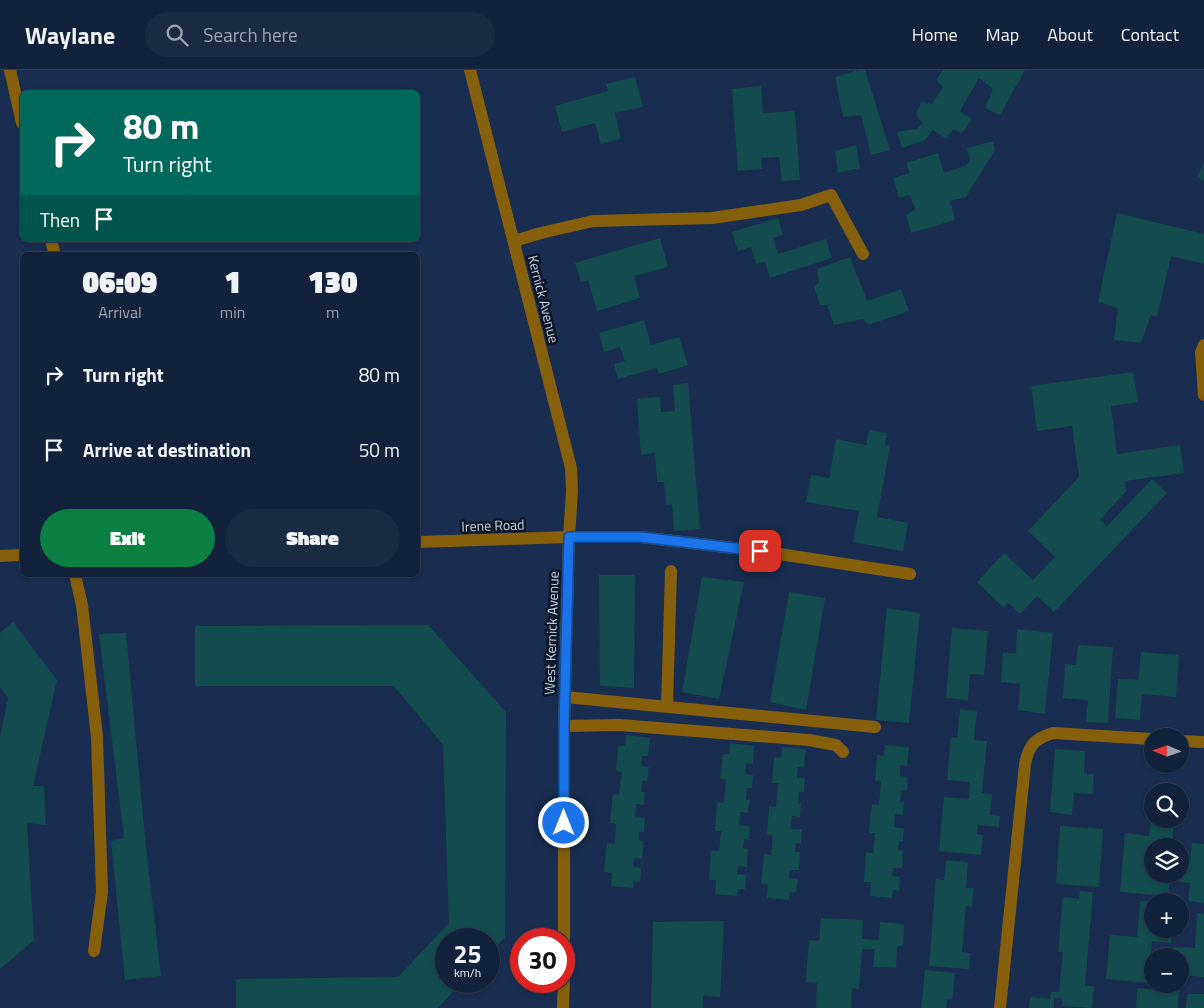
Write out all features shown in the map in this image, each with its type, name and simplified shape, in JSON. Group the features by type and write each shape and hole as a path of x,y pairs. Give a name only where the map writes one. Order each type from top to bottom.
{"street":[{"path":"10,70 20,114"},
{"name":"Kernick Avenue","path":"470,70 571,468 572,491 569,537"},
{"path":"514,241 593,221 712,218 801,205 831,195 863,254"},
{"path":"1204,345 1201,352 1204,395"},
{"name":"Irene Road","path":"420,542 569,537 640,537 760,551 910,574"},
{"name":"West Kernick Avenue","path":"564,928 564,697 569,537"},
{"path":"0,556 20,555"},
{"path":"668,706 671,571"},
{"path":"75,577 82,605 97,737 102,892 94,951"},
{"path":"564,697 875,727"},
{"path":"564,726 620,725 824,742 836,745 843,752"},
{"path":"1000,1008 1027,752 1034,741 1053,733 1144,739"},
{"path":"1189,741 1202,742"},
{"path":"564,993 564,1008"}],"building":[{"path":"865,70 890,150 871,155 861,115 843,117 835,77"},
{"path":"943,70 1025,70 1000,115 985,108 993,89 979,78 960,111 972,119 962,133 953,129 946,139 933,130 925,140 902,148 897,132 917,129 922,123 916,115 921,102 932,104 943,87 936,80"},
{"path":"635,77 643,107 615,113 621,139 601,144 595,123 562,132 555,106 608,91 606,84"},
{"path":"761,86 763,113 795,111 800,180 782,181 779,157 761,158 762,169 738,171 732,89"},
{"path":"993,141 995,150 966,197 950,201 955,220 911,233 906,215 915,209 910,195 899,198 893,178 910,173 906,163 938,153 944,173 965,166 970,161 967,148"},
{"path":"856,145 860,168 838,173 835,151"},
{"path":"1204,162 1204,181 1197,177"},
{"path":"1117,213 1204,234 1204,264 1171,256 1157,317 1151,315 1141,343 1114,340 1118,308 1098,302"},
{"path":"778,218 783,235 773,238 778,254 826,239 832,258 770,278 765,262 756,264 751,247 738,251 732,232"},
{"path":"660,238 668,267 634,276 640,298 597,311 588,280 581,282 575,263"},
{"path":"850,257 867,301 901,289 909,311 868,325 863,319 834,325 827,305 820,305 814,287 819,282 817,269"},
{"path":"644,320 651,345 679,337 688,365 659,374 657,368 618,379 614,364 625,361 620,347 604,352 599,333"},
{"path":"1133,372 1138,402 1111,406 1117,454 1180,445 1184,473 1125,481 1126,491 1100,520 1107,526 1152,479 1167,493 1054,612 1037,596 1020,614 1008,603 1004,608 977,582 1004,553 1033,580 1055,557 1028,531 1079,477 1072,426 1037,431 1031,386"},
{"path":"688,383 700,529 674,531 672,504 666,505 664,482 657,482 655,453 641,455 637,399 660,397 661,412 675,411 673,385"},
{"path":"869,430 887,433 885,445 890,446 877,517 908,523 903,551 853,542 859,511 806,502 811,475 829,478 836,439 866,445"},
{"path":"599,575 635,575 634,688 600,686"},
{"path":"702,577 744,582 719,699 682,692"},
{"path":"789,592 825,598 806,710 770,702"},
{"path":"887,608 920,613 909,723 876,720"},
{"path":"13,622 57,680 33,786 44,786 46,825 27,823 34,940 0,969 0,737 8,698 0,687 0,633"},
{"path":"428,625 506,712 505,937 500,942 500,928 444,928 449,923 443,745 394,686 195,686 195,626"},
{"path":"952,628 988,631 984,675 970,674 968,700 946,698"},
{"path":"1017,629 1053,633 1045,714 1018,710 1020,684 1001,682 1003,653 1016,653"},
{"path":"126,633 146,848 161,976 125,980 111,841 124,838 99,634"},
{"path":"1078,645 1113,647 1108,723 1086,722 1088,700 1063,698 1065,664 1076,665"},
{"path":"1141,652 1179,655 1176,697 1142,694 1140,720 1115,718 1118,679 1138,680"},
{"path":"960,709 977,711 974,740 987,741 982,793 992,794 990,815 1000,816 999,827 978,825 977,834 983,835 981,855 939,851 944,797 969,799 970,782 947,780 951,737 957,738"},
{"path":"626,735 650,738 648,756 642,756 641,766 649,767 647,781 642,780 641,792 645,792 644,805 636,804 635,817 645,818 644,832 639,832 639,840 644,841 642,859 634,858 633,867 641,868 640,882 633,881 633,888 611,886 612,873 604,872 607,843 615,844 616,824 610,823 613,794 619,795 622,772 616,771 618,746 625,746"},
{"path":"730,743 754,746 753,764 746,763 745,774 753,775 752,788 747,788 746,800 750,799 748,813 740,812 739,825 750,826 749,840 744,839 743,848 748,849 747,867 738,866 737,874 746,875 745,889 738,889 737,896 715,894 716,880 709,880 711,851 719,851 721,831 715,831 717,802 724,803 726,779 720,779 723,754 729,754"},
{"path":"885,745 909,747 907,766 900,765 900,776 908,777 907,790 902,790 900,802 904,801 903,815 895,814 894,827 904,828 903,842 899,841 898,850 903,851 902,868 893,868 892,876 900,877 899,891 893,890 892,898 870,896 871,882 864,882 866,852 873,853 875,833 869,833 872,804 879,805 881,781 875,781 877,755 884,756"},
{"path":"782,747 806,749 804,768 798,767 797,778 805,778 804,792 799,792 798,804 801,803 800,817 792,816 791,829 802,829 801,844 796,843 795,852 800,852 799,870 790,870 789,878 798,879 796,893 790,892 789,900 767,898 768,884 761,884 764,854 771,855 773,835 767,835 769,806 776,807 778,783 772,783 774,757 781,758"},
{"path":"1055,749 1085,751 1084,773 1094,775 1093,794 1074,793 1072,815 1050,812"},
{"path":"1060,826 1103,829 1099,887 1056,884"},
{"path":"1150,828 1173,828 1173,838 1144,838 1144,883 1169,883 1168,893 1144,894 1120,892 1125,833 1149,836"},
{"path":"1192,843 1204,844 1204,903 1189,901"},
{"path":"946,860 968,862 966,888 974,888 972,907 966,906 962,952 970,953 969,969 929,966 936,879 944,880"},
{"path":"1080,891 1093,892 1085,986 1094,986 1092,1008 1062,1006 1063,999 1054,998 1054,1008 1029,1008 1030,997 1050,999 1051,992 1059,992 1063,952 1058,952 1063,897 1079,899"},
{"path":"1140,901 1144,901 1144,938 1171,938 1171,943 1152,941 1151,948 1144,948 1144,983 1106,979 1110,935 1137,937"},
{"path":"1197,913 1204,914 1204,977 1189,976 1189,948 1173,947 1195,948"},
{"path":"821,918 863,920 862,939 879,940 880,922 904,924 903,946 897,946 896,968 873,967 875,949 862,949 859,989 852,988 851,1008 816,1008 817,983 806,982 809,940 819,941"},
{"path":"724,921 720,997 703,996 703,1008 651,1008 653,922"},
{"path":"435,938 435,993 452,993 438,1008 236,1008 236,979 398,977"},
{"path":"925,970 955,973 952,1000 947,999 946,1008 921,1008"},
{"path":"1137,988 1144,988 1144,993 1179,993 1178,1008 1136,1008"},
{"path":"1187,994 1204,994 1204,1008 1186,1008"}],"route":[{"path":"564,823 564,726 569,537 640,537 760,551"}]}
